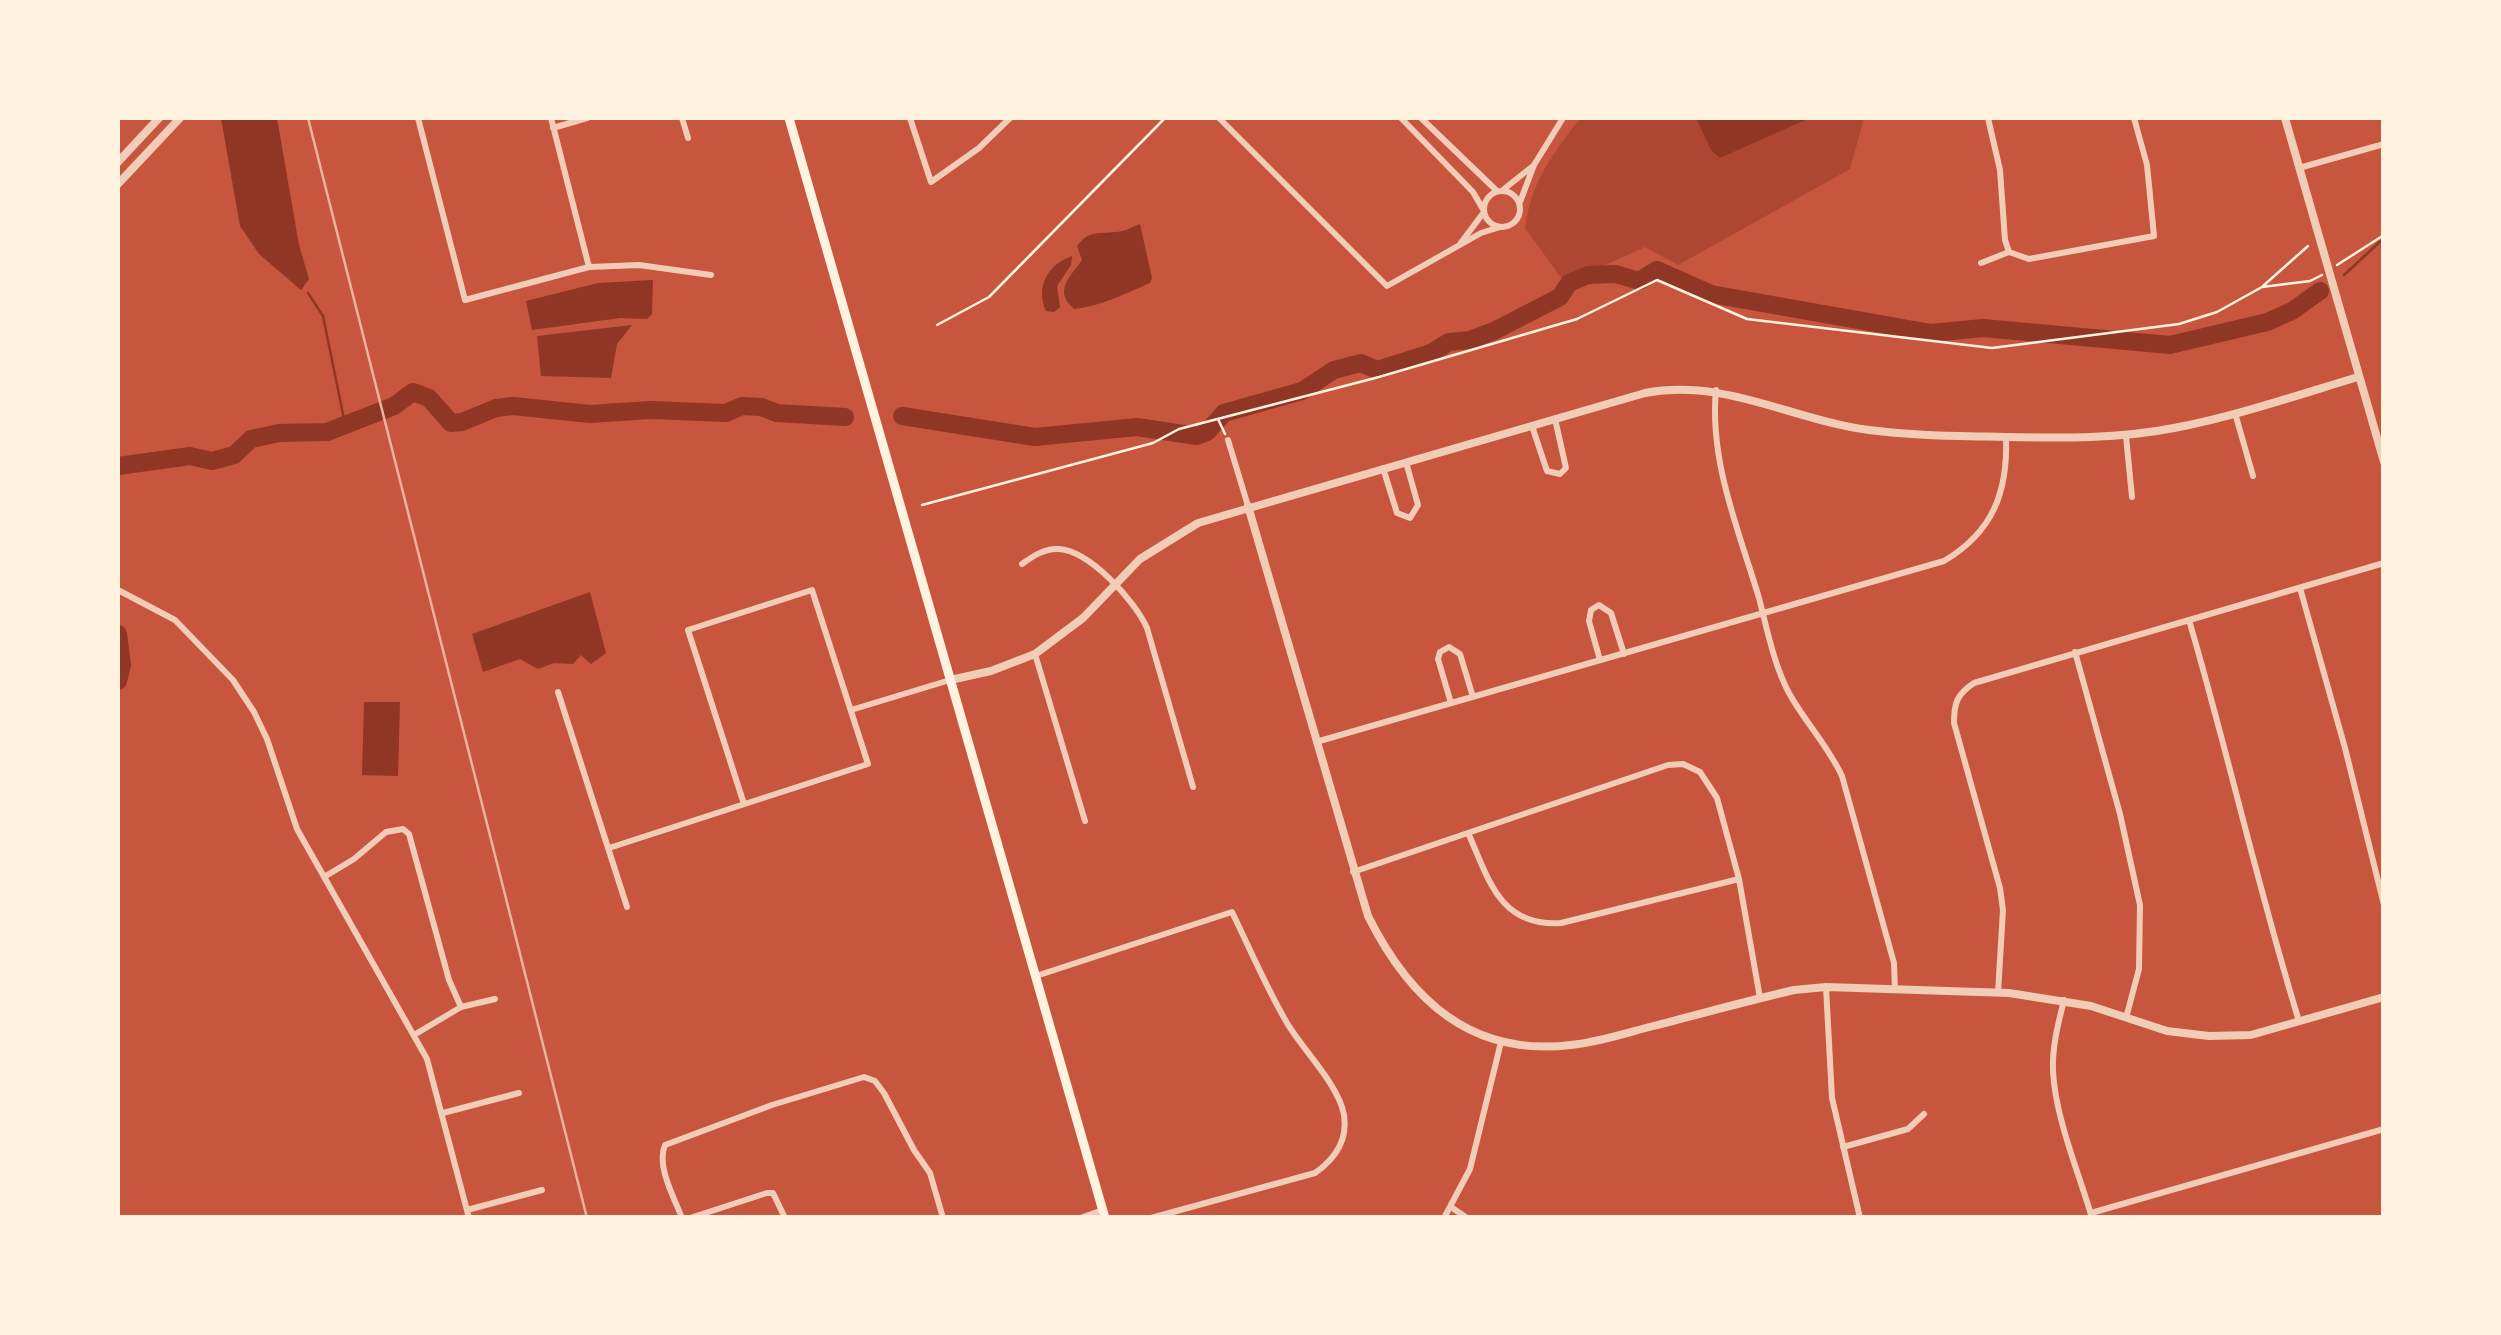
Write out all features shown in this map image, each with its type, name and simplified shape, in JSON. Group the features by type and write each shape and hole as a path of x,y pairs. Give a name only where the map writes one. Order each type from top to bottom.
{"main road":[{"path":"789,118 1104,1214"}],"street":[{"path":"118,162 159,118"},
{"path":"118,184 180,118"},
{"path":"418,118 464,300 588,267 640,265 711,275"},
{"path":"551,118 588,267"},
{"path":"553,128 587,118"},
{"path":"682,118 688,138"},
{"path":"910,118 931,182 980,148 1010,118"},
{"path":"1219,118 1386,286 1459,245 1516,220 1534,165 1563,118"},
{"path":"1401,118 1473,192 1490,222 1500,227"},
{"path":"1421,118 1499,191 1512,194 1520,203"},
{"path":"1988,118 2000,170 2005,240 2010,252"},
{"path":"1981,263 2010,252 2029,259 2154,236 2147,165 2134,118"},
{"path":"2284,118 2384,462"},
{"path":"2299,168 2384,144"},
{"path":"1459,245 1484,211 1486,200 1518,181 1534,165"},
{"path":"850,710 991,671 1035,654 1083,618 1140,558 1178,533 1220,514 1660,390 1716,390 1867,430 1944,438 2071,439 2175,428 2358,377"},
{"path":"1716,390 1713,426 1718,461 1763,614 1784,682 1842,776 1894,963 1895,990"},
{"path":"2235,413 2253,476"},
{"path":"1532,426 1547,472 1560,474 1566,468 1566,459 1555,419"},
{"path":"2126,436 2132,497"},
{"path":"1316,742 1944,561 1969,545 1990,521 2006,473 2006,437"},
{"path":"1228,440 1368,916 1407,980 1450,1019 1479,1035 1527,1046 1570,1046 1760,998 1826,987 1998,993 2064,1000 2167,1032 2209,1036 2251,1035 2384,997"},
{"path":"1383,468 1397,514 1410,518 1418,505 1406,462"},
{"path":"1022,564 1045,550 1065,550 1084,559 1136,606 1147,628 1193,786"},
{"path":"1998,993 2002,898 1954,723 1956,699 1974,682 2384,563"},
{"path":"2300,588 2384,905"},
{"path":"118,590 166,613 242,693 267,739 290,814 432,1073 468,1214 542,1190"},
{"path":"609,848 868,764 812,590 688,630 744,804"},
{"path":"1600,660 1588,621 1591,610 1599,606 1611,613 1624,654"},
{"path":"2189,620 2234,775 2252,864 2298,1021"},
{"path":"1451,702 1438,659 1440,652 1449,647 1460,654 1473,696"},
{"path":"2076,652 2120,814 2140,906 2139,969 2126,1018"},
{"path":"1035,654 1085,822"},
{"path":"558,692 628,907"},
{"path":"1353,872 1668,765 1684,764 1700,772 1712,787 1740,879 1760,998"},
{"path":"324,877 354,859 386,832 403,829 409,834 449,980 461,1008"},
{"path":"1468,835 1496,896 1509,909 1534,922 1561,923 1740,879"},
{"path":"1036,976 1232,912 1287,1022 1338,1098 1345,1119 1342,1142 1331,1160 1315,1174 1151,1218"},
{"path":"1826,987 1830,1084 1860,1218"},
{"path":"414,1035 461,1008 495,1000"},
{"path":"2064,1000 2055,1039 2053,1074 2092,1215 2384,1129"},
{"path":"1444,1218 1476,1150 1501,1042"},
{"path":"682,1218 664,1170 664,1145 864,1076 884,1092 930,1173 944,1218"},
{"path":"442,1113 519,1092"},
{"path":"1843,1147 1908,1129 1924,1114"},
{"path":"690,1218 773,1193 785,1218"},
{"path":"1451,1207 1467,1218"},
{"path":"1080,1218 1104,1214"}],"path":[{"path":"937,326 989,296 1165,118"},
{"path":"922,505 1153,443 1179,428 1577,320 1658,280 1747,319 1992,348 2179,324 2217,312 2262,287 2308,246"},
{"path":"1218,419 1228,440"}],"shaded area":[{"path":"221,118 277,118 299,245 309,279 301,290 259,254 240,226"},
{"path":"1580,118 1864,118 1850,169 1678,265 1645,247 1565,283 1525,228 1538,182"},
{"path":"1696,118 1810,118 1720,158 1711,150"},
{"path":"1140,224 1150,283 1074,309 1064,290 1082,260 1077,246 1090,235"},
{"path":"1072,256 1071,265 1057,286 1060,307 1054,312 1046,311 1042,293 1046,277 1056,265"},
{"path":"653,280 652,314 647,319 620,318 532,330 526,301 598,283"},
{"path":"632,325 617,344 611,378 541,376 537,336"},
{"path":"590,592 606,653 591,664 581,655 573,664 554,663 538,669 520,659 483,672 472,634"},
{"path":"364,702 400,702 398,776 362,775"}],"waterway":[{"path":"2344,275 2384,238"},
{"path":"902,416 1035,437 1137,427 1197,436 1207,432 1224,413 1302,391 1334,370 1361,363 1377,370 1431,353 1449,342 1470,340 1494,331 1560,297 1569,283 1588,275 1616,274 1639,281 1657,270 1711,294 1931,333 1983,328 2170,345 2267,322 2292,311 2320,291"},
{"path":"308,293 323,316 345,424"},
{"path":"118,466 190,456 212,461 234,455 251,439 279,433 327,432 394,406 413,392 429,398 451,423 513,406 590,414 650,410 726,413 742,406 777,413 845,417"},
{"path":"118,634 122,665 118,681"}],"railway":[{"path":"308,118 587,1218"}]}
